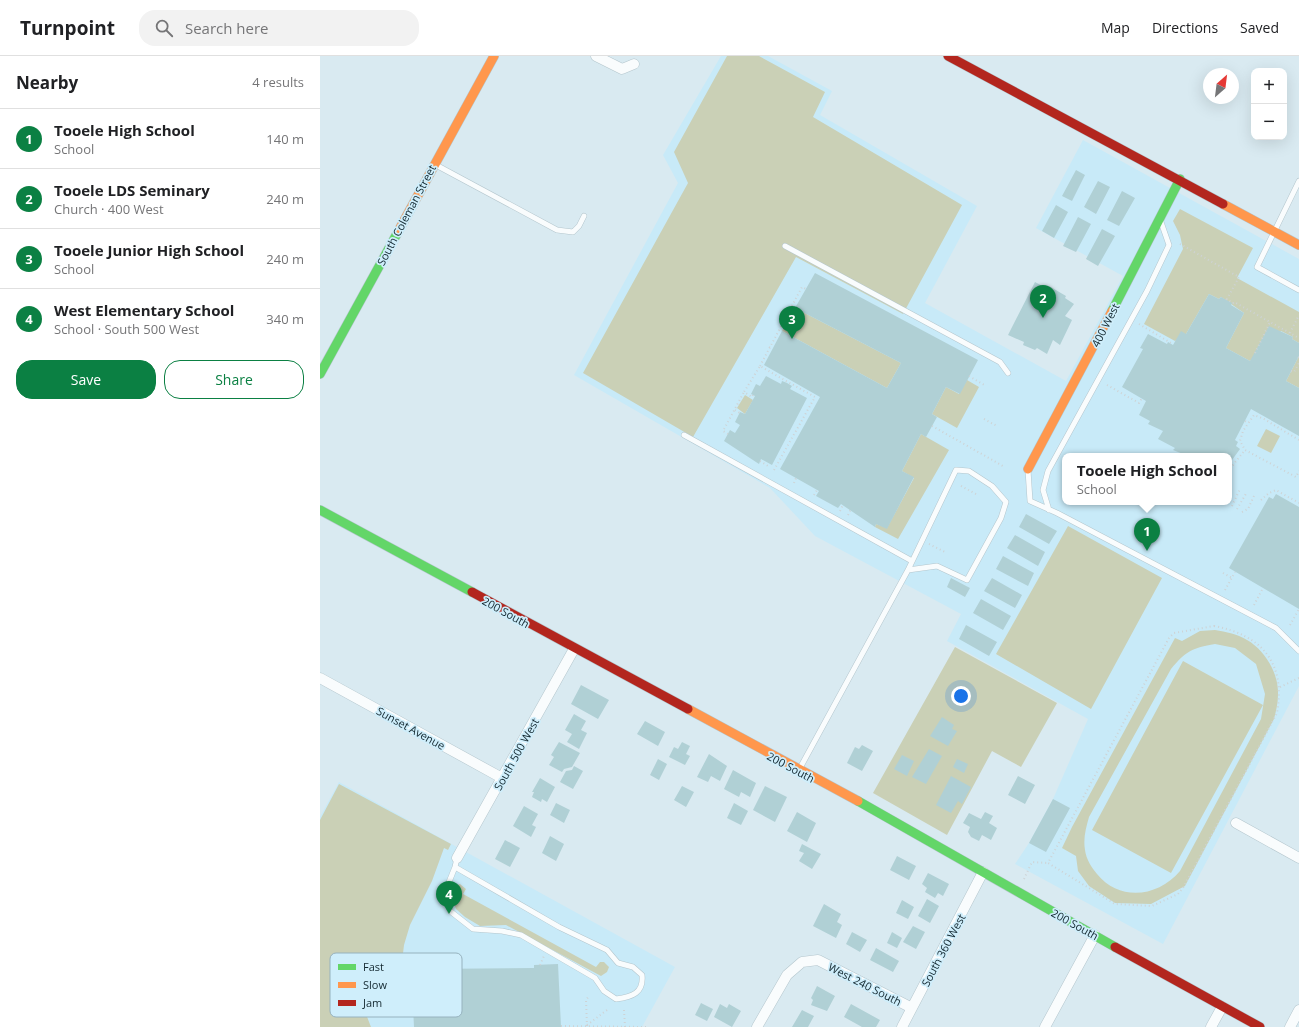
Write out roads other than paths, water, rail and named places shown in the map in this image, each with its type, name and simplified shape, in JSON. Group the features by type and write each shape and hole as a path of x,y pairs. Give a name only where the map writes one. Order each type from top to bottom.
{"street":[{"name":"South Coleman Street","path":"320,374 434,163 494,56"},
{"path":"596,56 622,69 634,64"},
{"path":"948,56 1299,244"},
{"name":"400 West","path":"1028,469 1105,326 1180,179"},
{"name":"200 South","path":"320,510 799,771 876,811 1260,1027"},
{"name":"South 500 West","path":"456,862 574,649"},
{"name":"Sunset Avenue","path":"320,678 502,778"},
{"path":"1236,823 1299,858"},
{"name":"South 360 West","path":"902,1027 984,872"},
{"path":"1045,1027 1095,935"},
{"name":"West 240 South","path":"757,1027 787,975 802,962 818,960 912,1008"},
{"path":"1211,1027 1222,1007"},
{"path":"1290,1027 1299,1010"}],"lane":[{"path":"434,163 557,230 573,232 579,226 584,216"},
{"path":"1299,181 1276,232 1257,267 1299,290"},
{"path":"1049,510 1043,490 1048,471 1147,291 1169,245 1160,219"},
{"path":"785,246 1000,362 1008,373"},
{"path":"684,435 912,561"},
{"path":"1028,469 1030,501 1276,628 1299,651"},
{"path":"799,771 908,570 956,470 969,471 992,486 1006,502 1001,518 967,580 938,566 908,570"},
{"path":"456,862 560,927 607,950 618,963 633,967 642,975 643,983 640,990 630,998 616,999 604,991 595,978 521,935 502,931 473,929 450,911 445,892 456,862"}],"place":[{"name":"Tooele LDS Seminary","path":"1043,318"},
{"name":"Tooele Junior High School","path":"792,339"},
{"name":"Tooele High School","path":"1147,551"},
{"name":"West Elementary School","path":"449,914"}]}
